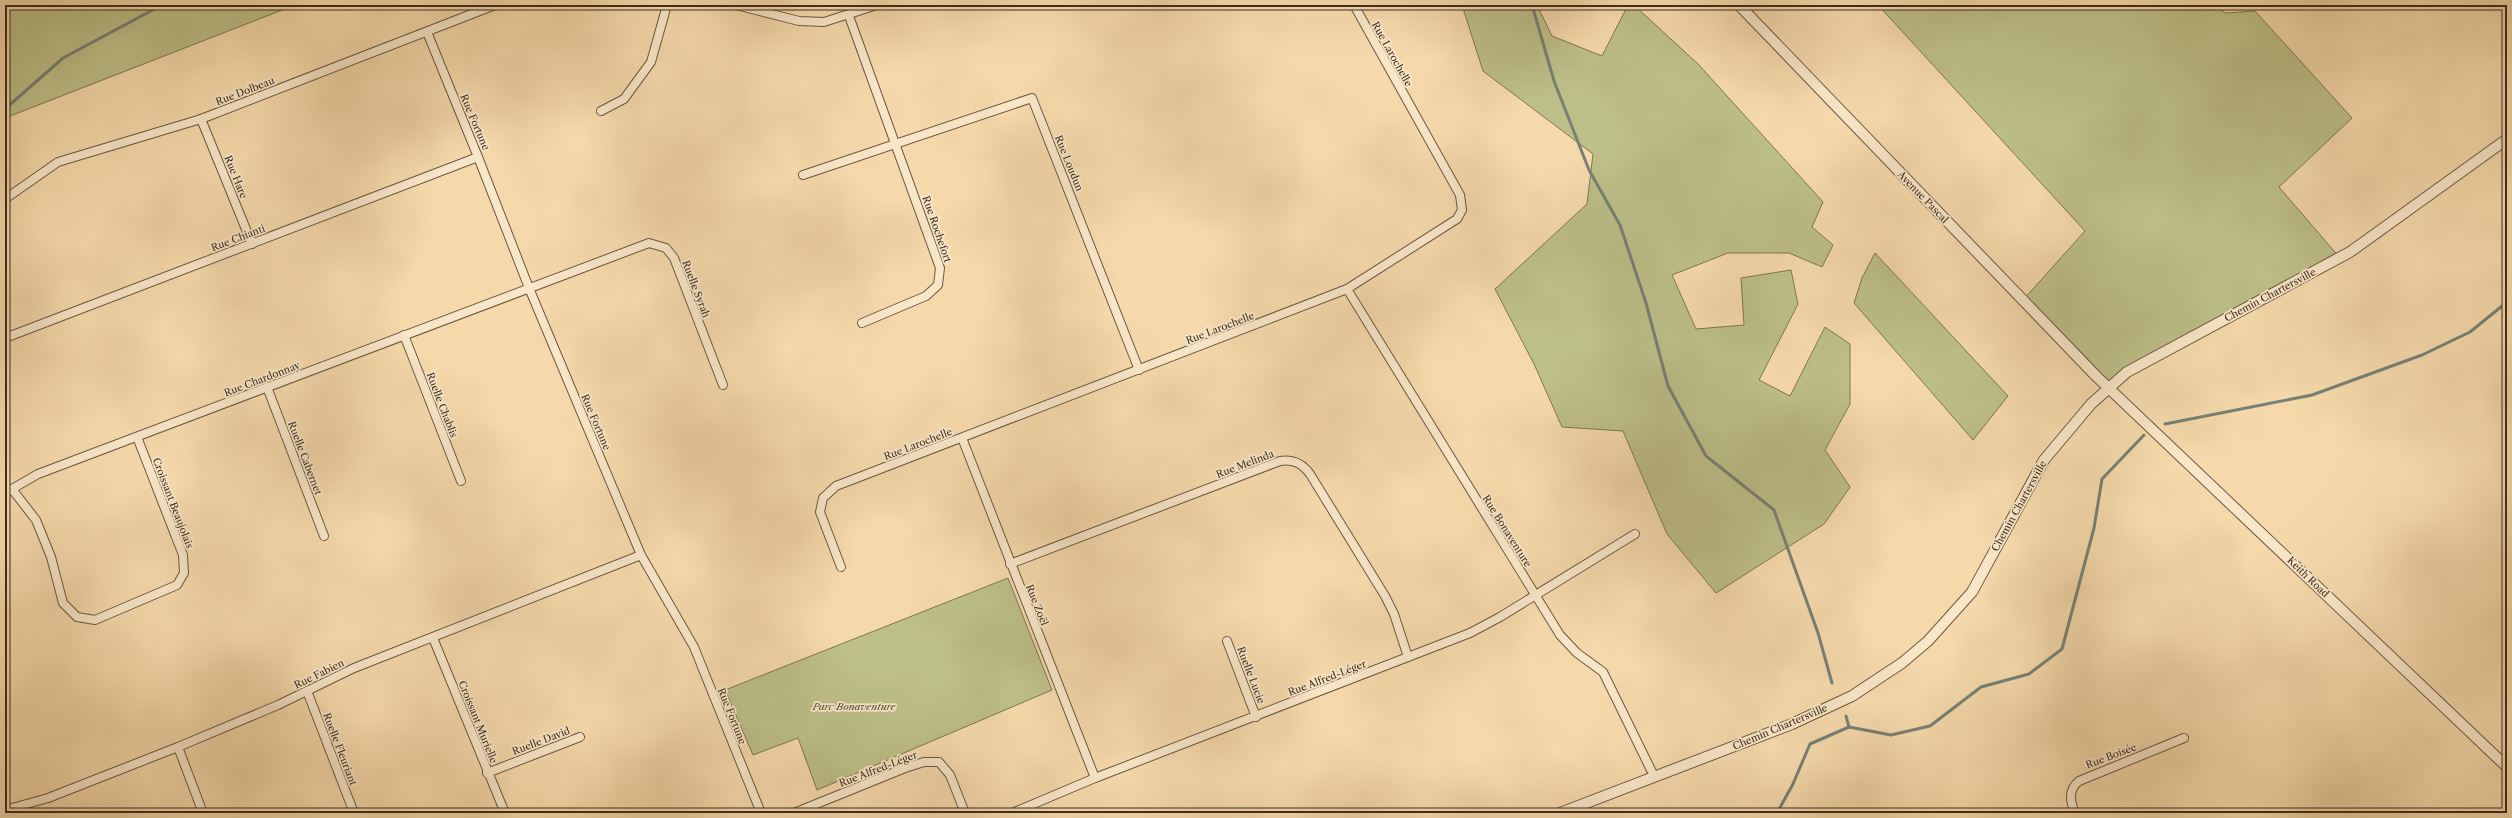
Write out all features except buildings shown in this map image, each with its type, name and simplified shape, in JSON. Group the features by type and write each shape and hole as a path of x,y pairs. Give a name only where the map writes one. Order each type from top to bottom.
{"street":[{"name":"Rue Dolbeau","path":"5,199 58,162 201,119 496,5"},
{"path":"601,111 624,99 651,62 667,5"},
{"path":"736,5 799,21 824,22 849,16 877,5"},
{"name":"Rue Larochelle","path":"841,567 820,512 822,498 836,486 1347,289 1453,222 1462,210 1460,195 1354,5"},
{"name":"Avenue Pascal","path":"1738,5 2108,387"},
{"name":"Rue Rochefort","path":"849,16 938,261 940,277 938,284 926,296 862,323"},
{"name":"Rue Fortune","path":"427,32 529,288 641,555 694,647 761,813"},
{"name":"Rue Loudun","path":"896,144 1032,98 1139,370"},
{"name":"Rue Hare","path":"201,119 252,244"},
{"name":"Chemin Chartersville","path":"1560,813 1654,776 1768,734 1832,706 1882,678 1916,652 1972,592 2044,460 2108,387 2127,372 2350,252 2507,139"},
{"path":"803,175 896,144"},
{"name":"Rue Chianti","path":"5,338 478,157"},
{"name":"Ruelle Syrah","path":"529,288 643,244 662,245 674,258 723,385"},
{"name":"Rue Chardonnay","path":"9,491 38,474 529,288"},
{"name":"Rue Bonaventure","path":"1347,289 1560,635 1577,652 1603,672 1654,776"},
{"name":"Ruelle Chablis","path":"404,335 461,481"},
{"name":"Keith Road","path":"2108,387 2507,767"},
{"name":"Ruelle Cabernet","path":"267,388 324,536"},
{"name":"Croissant Beaujolais","path":"9,491 36,520 51,557 63,603 77,617 95,620 177,585 184,573 183,555 137,437"},
{"name":"Rue Zoël","path":"962,438 1095,778"},
{"name":"Rue Melinda","path":"1010,564 1280,460 1294,461 1301,464 1310,474 1385,596 1394,614 1408,658"},
{"name":"Rue Alfred-Léger","path":"1012,813 1095,778 1408,658 1484,626 1635,534"},
{"name":"Rue Fabien","path":"5,810 48,798 178,747 307,692 354,668 641,555"},
{"name":"Croissant Murielle","path":"433,638 487,773 505,813"},
{"name":"Ruelle Lucie","path":"1227,641 1256,717"},
{"name":"Ruelle Fleuriant","path":"307,692 354,813"},
{"name":"Ruelle David","path":"487,773 580,737"},
{"name":"Rue Boisée","path":"2075,813 2071,796 2072,790 2079,780 2184,738"},
{"path":"178,747 203,813"},
{"name":"Rue Alfred-Léger","path":"794,813 905,768 924,762 938,762 950,775 965,813"}],"green space":[{"path":"5,5 295,5 5,118"},
{"path":"1462,5 1537,5 1552,36 1602,56 1628,5 1634,5 1698,64 1823,202 1812,227 1833,245 1822,267 1789,253 1728,253 1672,275 1696,329 1744,325 1741,278 1791,270 1798,304 1759,380 1790,396 1825,327 1850,344 1850,404 1825,450 1850,487 1824,524 1716,593 1667,534 1623,431 1562,427 1534,364 1495,289 1587,204 1593,154 1483,71"},
{"path":"1878,5 2212,5 2226,13 2255,11 2352,118 2279,187 2340,258 2108,387 2023,300 2085,231"},
{"path":"1875,253 2008,396 1973,440 1854,303 1862,278"},
{"name":"Parc Bonaventure","path":"1008,578 1052,690 817,790 798,738 753,755 725,690"}],"waterway":[{"path":"5,109 63,58 162,5"},
{"path":"1532,5 1554,81 1589,170 1620,225 1646,303 1668,386 1706,456 1774,510 1818,633 1832,683"},
{"path":"2165,424 2312,395 2422,355 2470,332 2507,302"},
{"path":"1777,813 1793,784 1810,744 1849,727 1891,735 1930,726 1981,687 2029,674 2062,649 2094,528 2102,479 2144,435"},
{"path":"1846,716 1849,727"}]}
